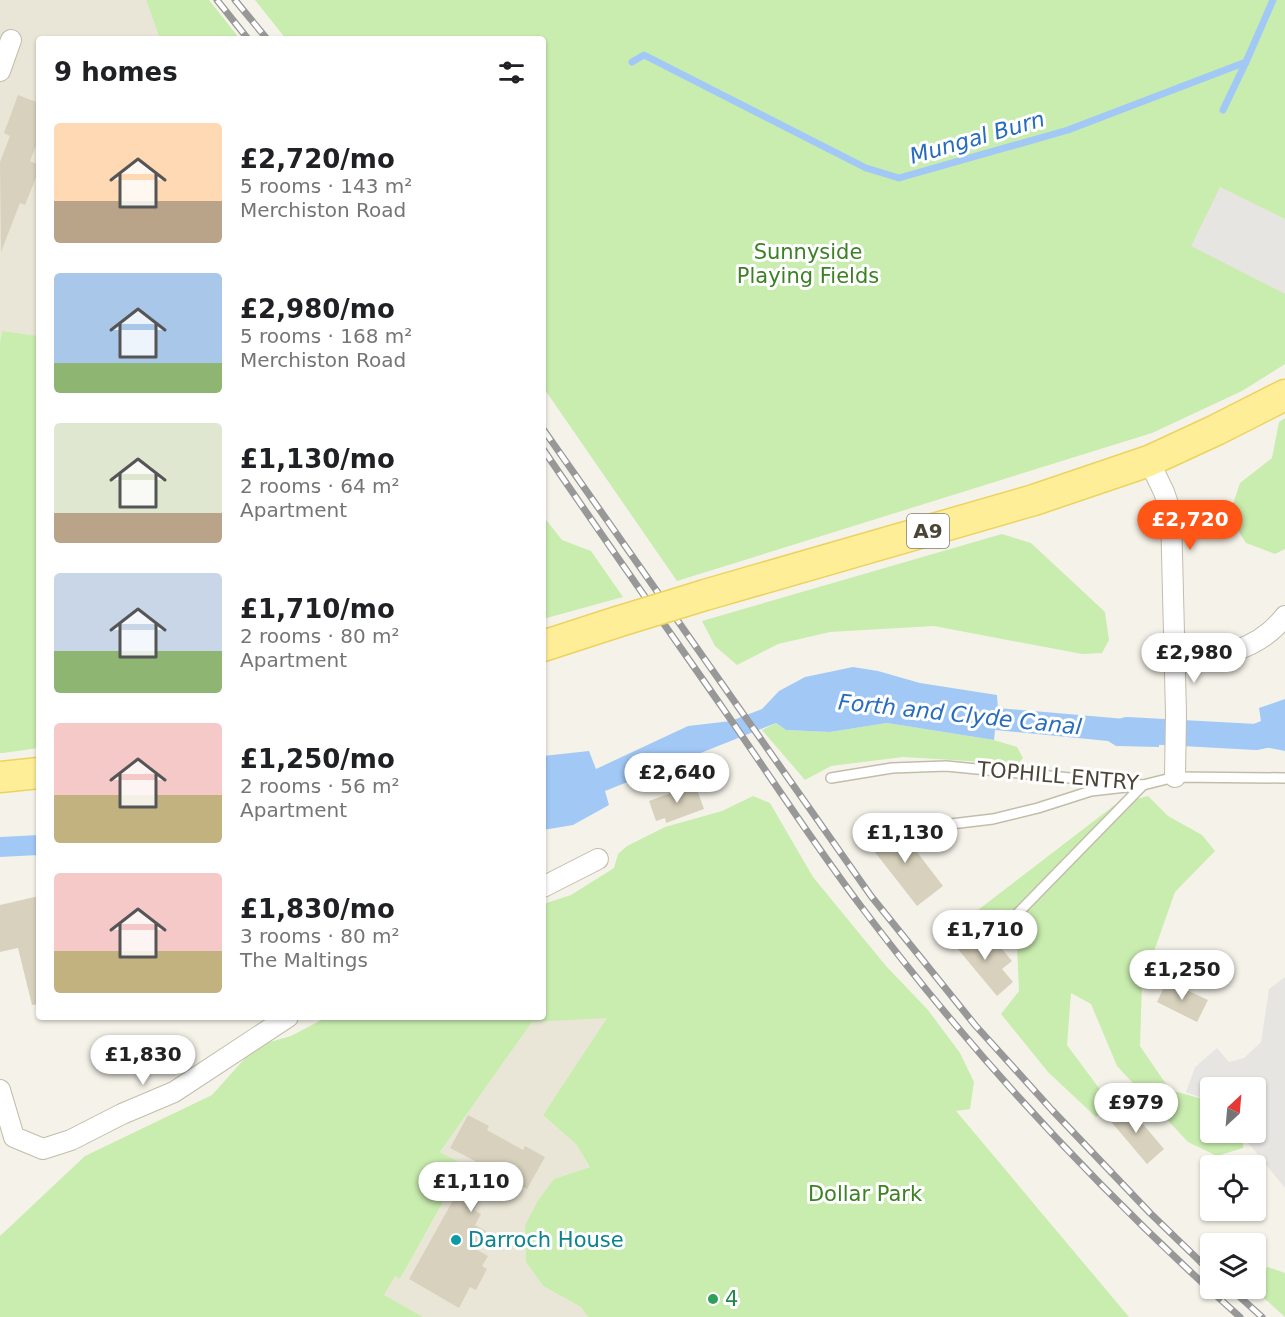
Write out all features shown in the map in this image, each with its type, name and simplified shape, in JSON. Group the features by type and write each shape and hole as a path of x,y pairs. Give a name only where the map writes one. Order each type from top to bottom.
{"main road":[{"name":"A9","path":"546,645 705,595 1034,500 1149,461 1285,395"},
{"path":"0,777 36,773"}],"street":[{"path":"0,70 11,40"},
{"path":"1149,461 1171,513 1176,714 1175,777"},
{"path":"1174,655 1190,657 1226,654 1251,645 1271,633 1285,616"},
{"path":"546,886 598,860"},
{"path":"0,1090 14,1137 43,1149 71,1140 122,1114 174,1092 283,1020"}],"lane":[{"name":"TOPHILL ENTRY","path":"831,778 892,768 946,766 1143,785 1175,777 1285,778"},
{"path":"934,826 993,819 1091,791 1143,785"},
{"path":"1015,916 1143,785"}],"shaded area":[{"path":"0,0 146,0 159,36 36,36 36,336 2,331 0,343"},
{"path":"1220,187 1285,219 1285,294 1191,246"},
{"path":"1285,977 1285,1188 1266,1165 1266,1155 1258,1155 1248,1143 1266,1143 1266,1077 1200,1077 1200,1097 1186,1092 1195,1067 1217,1048 1229,1062 1244,1058 1261,1042 1269,989"},
{"path":"608,1017 543,1115 576,1144 590,1167 554,1179 525,1225 526,1262 543,1286 581,1307 588,1317 423,1317 383,1295 395,1276 400,1279 464,1166 440,1152 532,1022"}],"green space":[{"path":"146,0 209,0 238,36 159,36"},
{"name":"Sunnyside Playing Fields","path":"255,0 1285,0 1285,364 1242,391 1152,433 677,581 546,391 546,36 284,36"},
{"path":"2,331 36,336 36,748 0,753 0,343"},
{"path":"1285,418 1285,549 1275,554 1246,543 1229,516 1240,483 1272,458 1279,422"},
{"path":"546,520 562,540 591,551 623,597 546,618"},
{"path":"1002,534 1031,543 1105,612 1109,640 1102,653 1082,654 934,626 830,632 778,644 737,665 715,646 702,621"},
{"path":"776,723 786,730 830,732 887,723 994,740 1017,747 1023,758 1018,764 903,757 831,766 805,780 762,730"},
{"name":"Dollar Park","path":"753,796 770,803 813,877 886,966 928,1010 960,1053 974,1082 970,1109 956,1111 1129,1317 588,1317 581,1307 543,1286 526,1262 525,1225 539,1199 554,1179 590,1167 576,1144 543,1115 607,1018 532,1022 440,1152 464,1165 400,1279 395,1276 384,1295 423,1317 0,1317 0,1236 85,1156 212,1095 256,1046 291,1036 321,1020 546,1020 546,903 571,895 614,868 618,854 627,846 665,827 722,811"},
{"path":"1148,796 1168,816 1202,835 1215,851 1175,892 1142,985 1140,1046 1170,1090 1200,1098 1200,1143 1243,1143 1243,1148 1215,1155 1188,1142 1117,1066 1091,1004 1071,993 1067,1045 1110,1103 1096,1117 1048,1072 1001,1014 1019,991 1017,946 965,920 1116,804"},
{"path":"1268,1267 1285,1273 1285,1317 1265,1299 1266,1268"}],"water":[{"path":"853,667 878,671 920,683 997,695 998,708 1160,722 1159,747 1116,746 1108,741 995,730 994,740 887,723 830,732 786,730 776,723 605,791 609,805 573,825 546,830 546,756 589,751 596,769 688,726 731,721 762,709 779,691 805,677"},
{"path":"1285,699 1285,751 1259,746 1192,746 1194,723 1251,725 1261,721 1259,708"},
{"path":"36,835 36,855 0,857 0,837"}],"building":[{"path":"18,95 36,102 36,146 30,161 36,164 36,178 25,205 20,203 1,252 0,162 10,136 4,133"},
{"path":"695,784 704,809 666,823 665,818 656,821 649,801"},
{"path":"894,822 943,886 917,906 867,842"},
{"path":"36,897 36,1004 32,1005 18,948 0,952 0,905"},
{"path":"968,928 986,950 996,942 1012,961 1002,969 1013,982 997,996 952,942"},
{"path":"1167,981 1208,1000 1197,1022 1157,1002"},
{"path":"1125,1103 1164,1149 1147,1164 1108,1118"},
{"path":"468,1115 489,1126 487,1130 523,1150 525,1146 545,1157 527,1189 496,1172 474,1210 481,1214 475,1225 486,1231 476,1249 488,1256 482,1266 487,1269 476,1290 470,1287 459,1308 409,1279 475,1161 450,1148"}],"waterway":[{"name":"Mungal Burn","path":"632,62 644,55 866,168 899,178 1068,130 1246,62 1273,0"},
{"path":"1223,110 1246,62"},
{"name":"Forth and Clyde Canal","path":"1127,730 1256,737 1285,731"}],"railway":[{"path":"217,0 246,36"},
{"path":"235,0 265,36"},
{"path":"546,433 871,896 975,1025 1150,1213 1200,1261"},
{"path":"546,453 825,856 860,905 947,1015 1088,1171 1188,1270 1240,1317"},
{"path":"1242,1299 1262,1317"}],"place":[{"name":"Darroch House","path":"456,1240"},
{"name":"4","path":"713,1299"}]}
